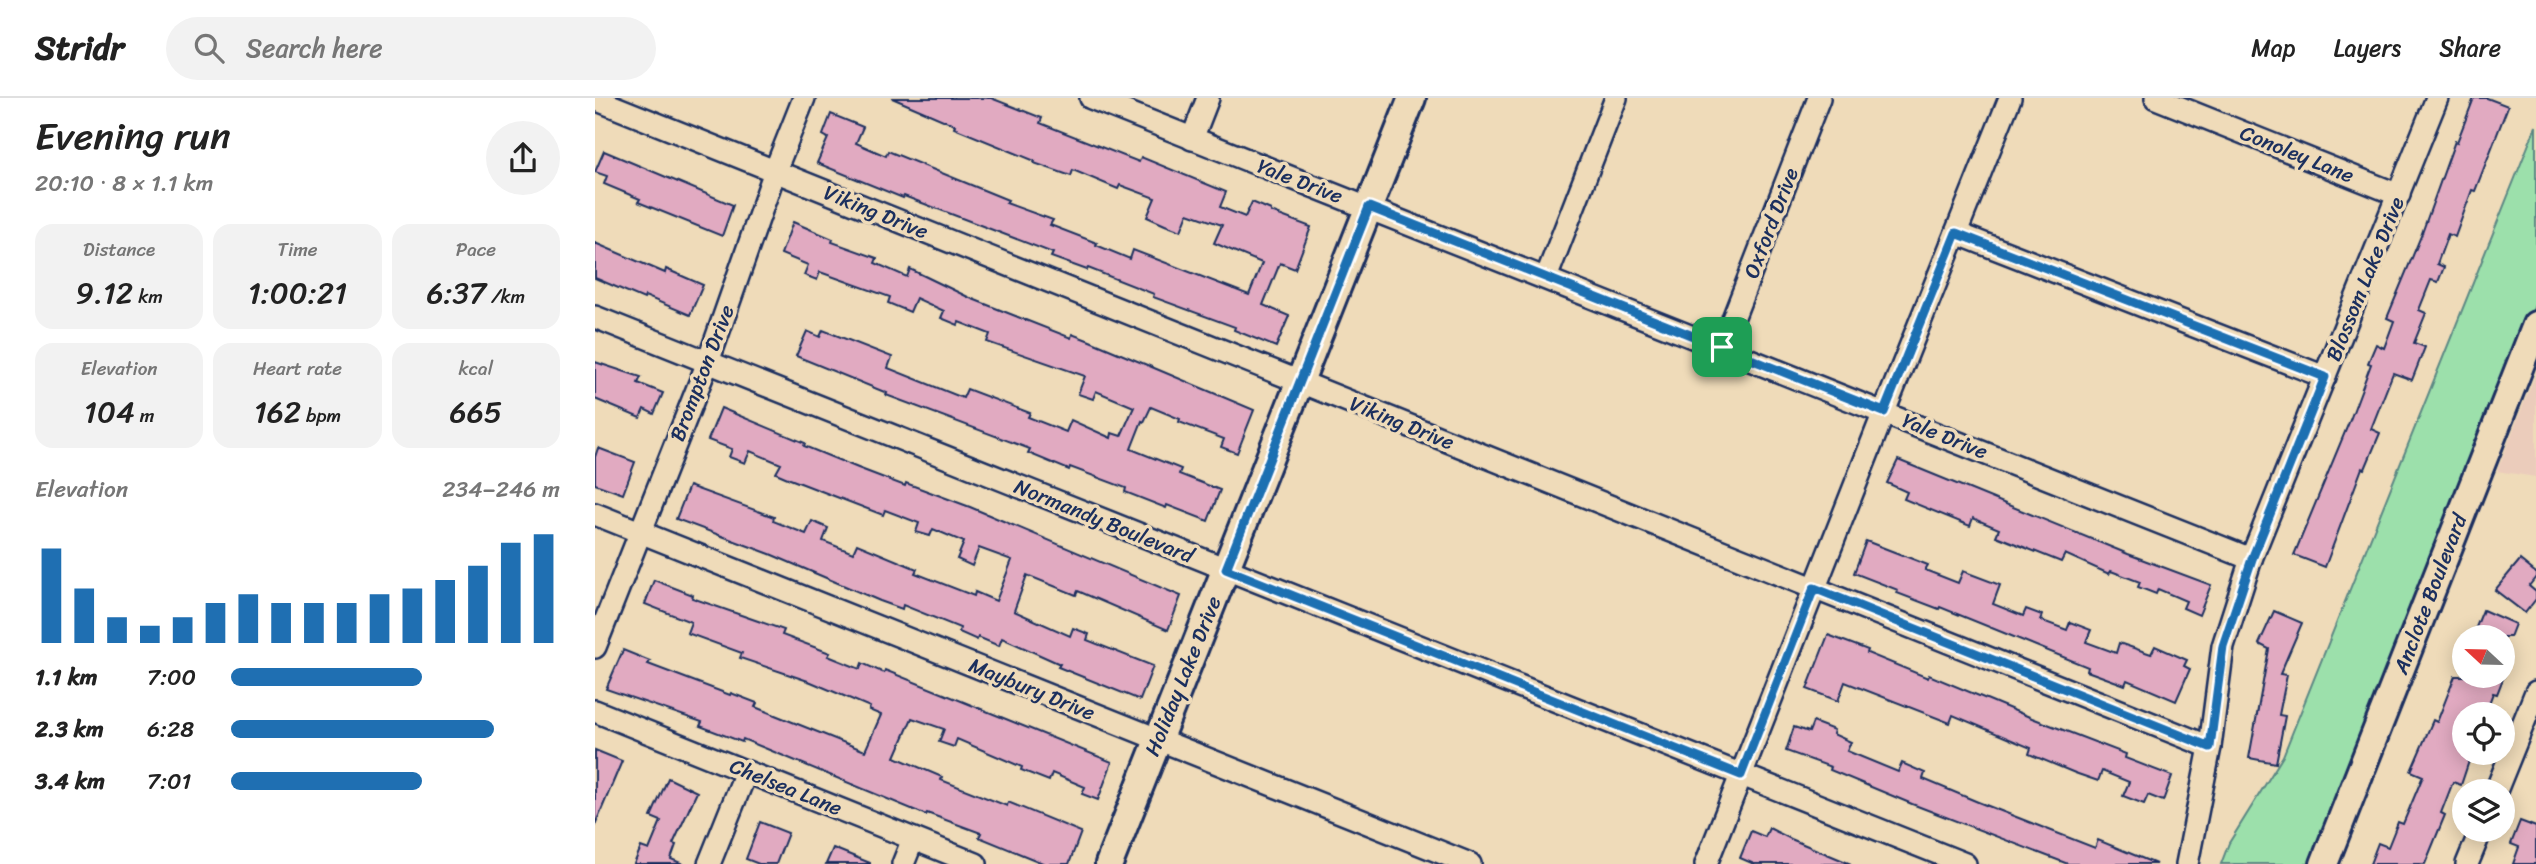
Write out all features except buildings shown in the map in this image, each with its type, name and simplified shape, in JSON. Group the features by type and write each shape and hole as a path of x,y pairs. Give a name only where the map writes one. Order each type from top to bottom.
{"street":[{"name":"Brompton Drive","path":"595,647 708,362 775,171 804,98"},
{"name":"Yale Drive","path":"1091,98 2252,559"},
{"path":"1192,139 1208,98"},
{"name":"Holiday Lake Drive","path":"1109,864 1412,98"},
{"path":"1546,278 1616,98"},
{"name":"Oxford Drive","path":"1722,347 1819,98"},
{"path":"1706,864 2010,98"},
{"name":"Conoley Lane","path":"2156,98 2399,195"},
{"name":"Blossom Lake Drive","path":"2187,864 2210,747 2223,646 2252,559 2437,98"},
{"name":"Viking Drive","path":"595,99 2210,747"},
{"path":"1956,233 2325,377"},
{"name":"Normandy Boulevard","path":"595,317 1965,864"},
{"name":"Anclote Boulevard","path":"2324,864 2536,325"},
{"name":"Maybury Drive","path":"595,514 1470,864"},
{"path":"2502,779 2530,724 2536,691"},
{"name":"Chelsea Lane","path":"595,711 976,864"},
{"path":"709,864 746,772"},
{"path":"903,864 913,839"},
{"path":"2467,864 2476,842"}],"shaded area":[{"path":"2536,373 2536,477 2497,471"}],"green space":[{"path":"2536,126 2536,302 2315,864 2221,864 2229,843 2283,756"}],"route":[{"path":"1369,207 1722,347 1884,412 1956,233 2325,377 2252,559 2223,646 2210,747 1814,588 1741,775 1226,569 1369,207"}]}
